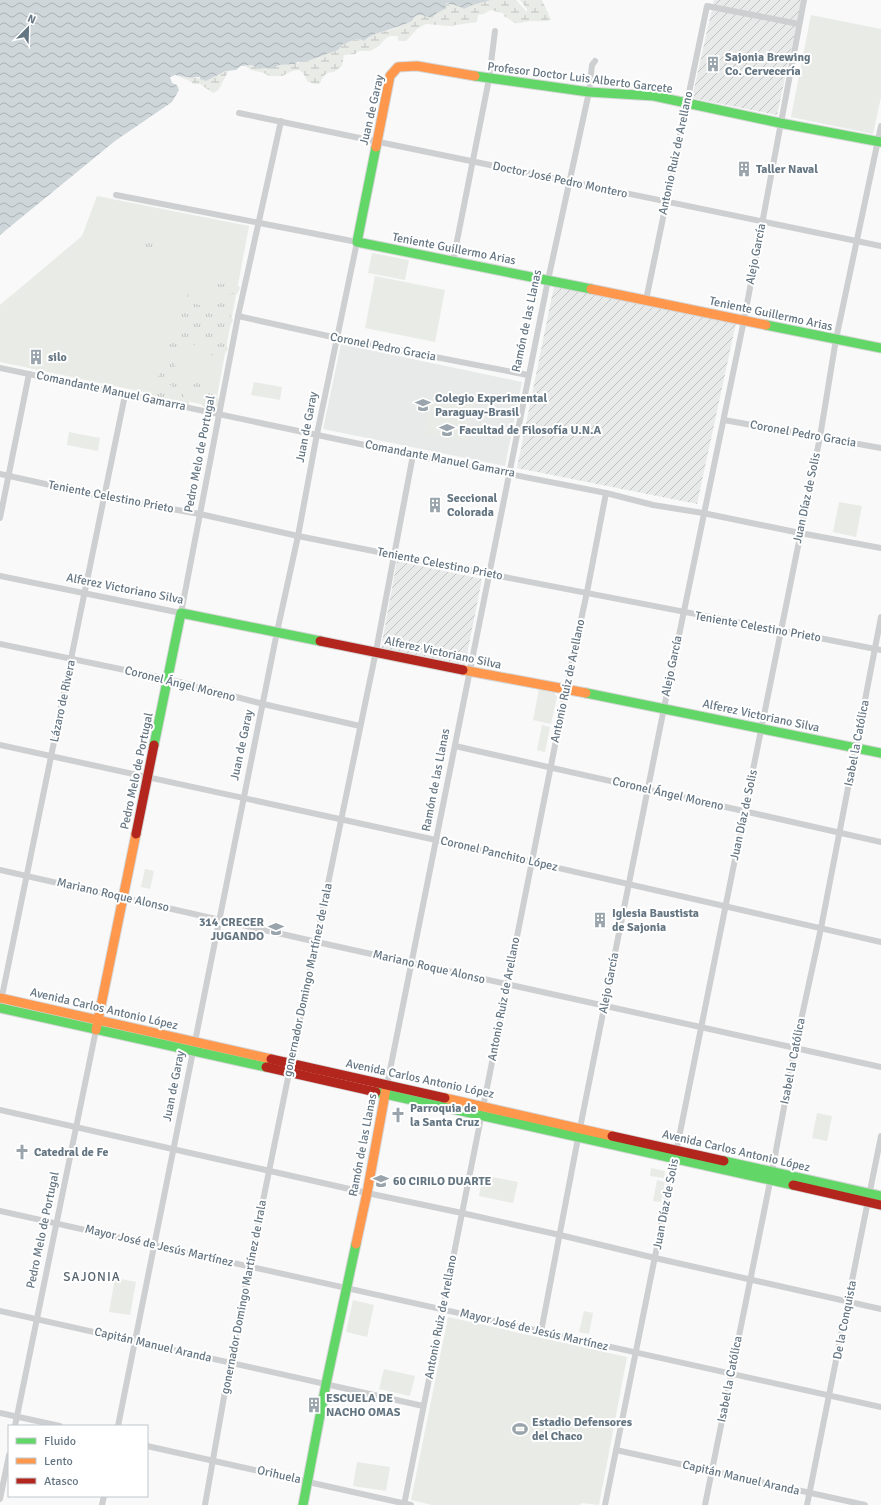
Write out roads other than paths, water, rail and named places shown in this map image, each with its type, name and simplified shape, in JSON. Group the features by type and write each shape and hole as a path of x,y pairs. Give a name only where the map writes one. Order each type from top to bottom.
{"street":[{"name":"Alejo García","path":"541,1332 647,789 744,320 804,0"},
{"name":"Antonio Ruiz de Arellano","path":"646,300 707,6 799,24"},
{"path":"453,261 474,162 489,79 495,31"},
{"name":"Ramón de las Llanas","path":"303,1505 528,375 589,92 592,65 595,61"},
{"name":"Profesor Doctor Luis Alberto Garcete","path":"395,70 402,66 417,66 489,79 589,92 654,96 686,104 879,142"},
{"name":"Juan de Garay","path":"118,1425 263,704 276,632 298,536 317,434 390,76 395,70"},
{"name":"Doctor José Pedro Montero","path":"239,113 881,246"},
{"name":"Pedro Melo de Portugal","path":"15,1425 182,613 238,316 281,122"},
{"name":"Juan Díaz de Solis","path":"605,1505 820,437 836,339 879,142 881,126"},
{"name":"Teniente Guillermo Arias","path":"116,195 258,222 881,348"},
{"name":"Coronel Pedro Gracia","path":"238,316 337,338 528,375"},
{"name":"Comandante Manuel Gamarra","path":"0,368 413,455 606,493 653,505 703,513 881,548"},
{"path":"0,518 29,374"},
{"name":"Lázaro de Rivera","path":"0,1003 126,395"},
{"name":"Coronel Pedro Gracia","path":"724,420 881,448"},
{"name":"gonernador Domingo Martínez de Irala","path":"204,1505 230,1362 290,1063 317,942 376,651 393,554 413,455"},
{"name":"Teniente Celestino Prieto","path":"0,474 104,497 200,514 298,536 587,592 683,613 781,630 881,650"},
{"name":"Antonio Ruiz de Arellano","path":"404,1504 550,767 587,592 606,493"},
{"name":"Alferez Victoriano Silva","path":"0,576 470,671 664,708 881,753"},
{"name":"Isabel la Católica","path":"705,1505 795,1048 840,833 881,617"},
{"name":"Coronel Ángel Moreno","path":"0,644 168,679 263,704 360,726"},
{"name":"Coronel Panchito López","path":"0,745 629,883 881,942"},
{"name":"Coronel Ángel Moreno","path":"455,746 881,842"},
{"name":"Mariano Roque Alonso","path":"0,870 701,1028 881,1067"},
{"name":"Avenida Carlos Antonio López","path":"0,1003 98,1020 483,1105 579,1133"},
{"name":"Avenida Carlos Antonio López","path":"0,1003 96,1030 481,1116 579,1133 869,1198 881,1205"},
{"path":"0,1110 173,1150 560,1235 881,1309"},
{"name":"De la Conquista","path":"807,1505 881,1136"},
{"name":"Avenida Carlos Antonio López","path":"869,1198 881,1196"},
{"name":"Mayor José de Jesús Martínez","path":"0,1211 881,1407"},
{"name":"Capitán Manuel Aranda","path":"0,1311 423,1406"},
{"path":"0,1413 56,1425"},
{"name":"Orihuela","path":"148,1446 411,1505"},
{"name":"Capitán Manuel Aranda","path":"616,1450 865,1505"},
{"path":"0,1499 8,1460"}],"water":[{"path":"0,0 491,0 464,9 446,3 445,6 447,8 437,13 432,18 418,15 412,21 374,35 364,41 359,39 353,40 342,45 338,50 305,62 279,65 270,69 259,69 252,65 241,66 236,70 226,71 206,81 200,79 200,77 193,78 175,75 170,77 172,83 177,85 179,90 172,102 115,141 0,235"}],"place":[{"name":"Sajonia Brewing Co. Cervecería","path":"713,64"},
{"name":"Taller Naval","path":"744,169"},
{"name":"silo","path":"36,357"},
{"name":"Colegio Experimental Paraguay-Brasil","path":"423,405"},
{"name":"Facultad de Filosofía U.N.A","path":"447,430"},
{"name":"Seccional Colorada","path":"435,505"},
{"name":"Iglesia Baustista de Sajonia","path":"600,920"},
{"name":"314 CRECER JUGANDO","path":"276,929"},
{"name":"Parroquia de la Santa Cruz","path":"398,1115"},
{"name":"Catedral de Fe","path":"22,1152"},
{"name":"60 CIRILO DUARTE","path":"381,1181"},
{"name":"ESCUELA DE NACHO OMAS","path":"314,1405"},
{"name":"Estadio Defensores del Chaco","path":"520,1429"}],"district":[{"name":"SAJONIA","path":"92,1277"}]}
